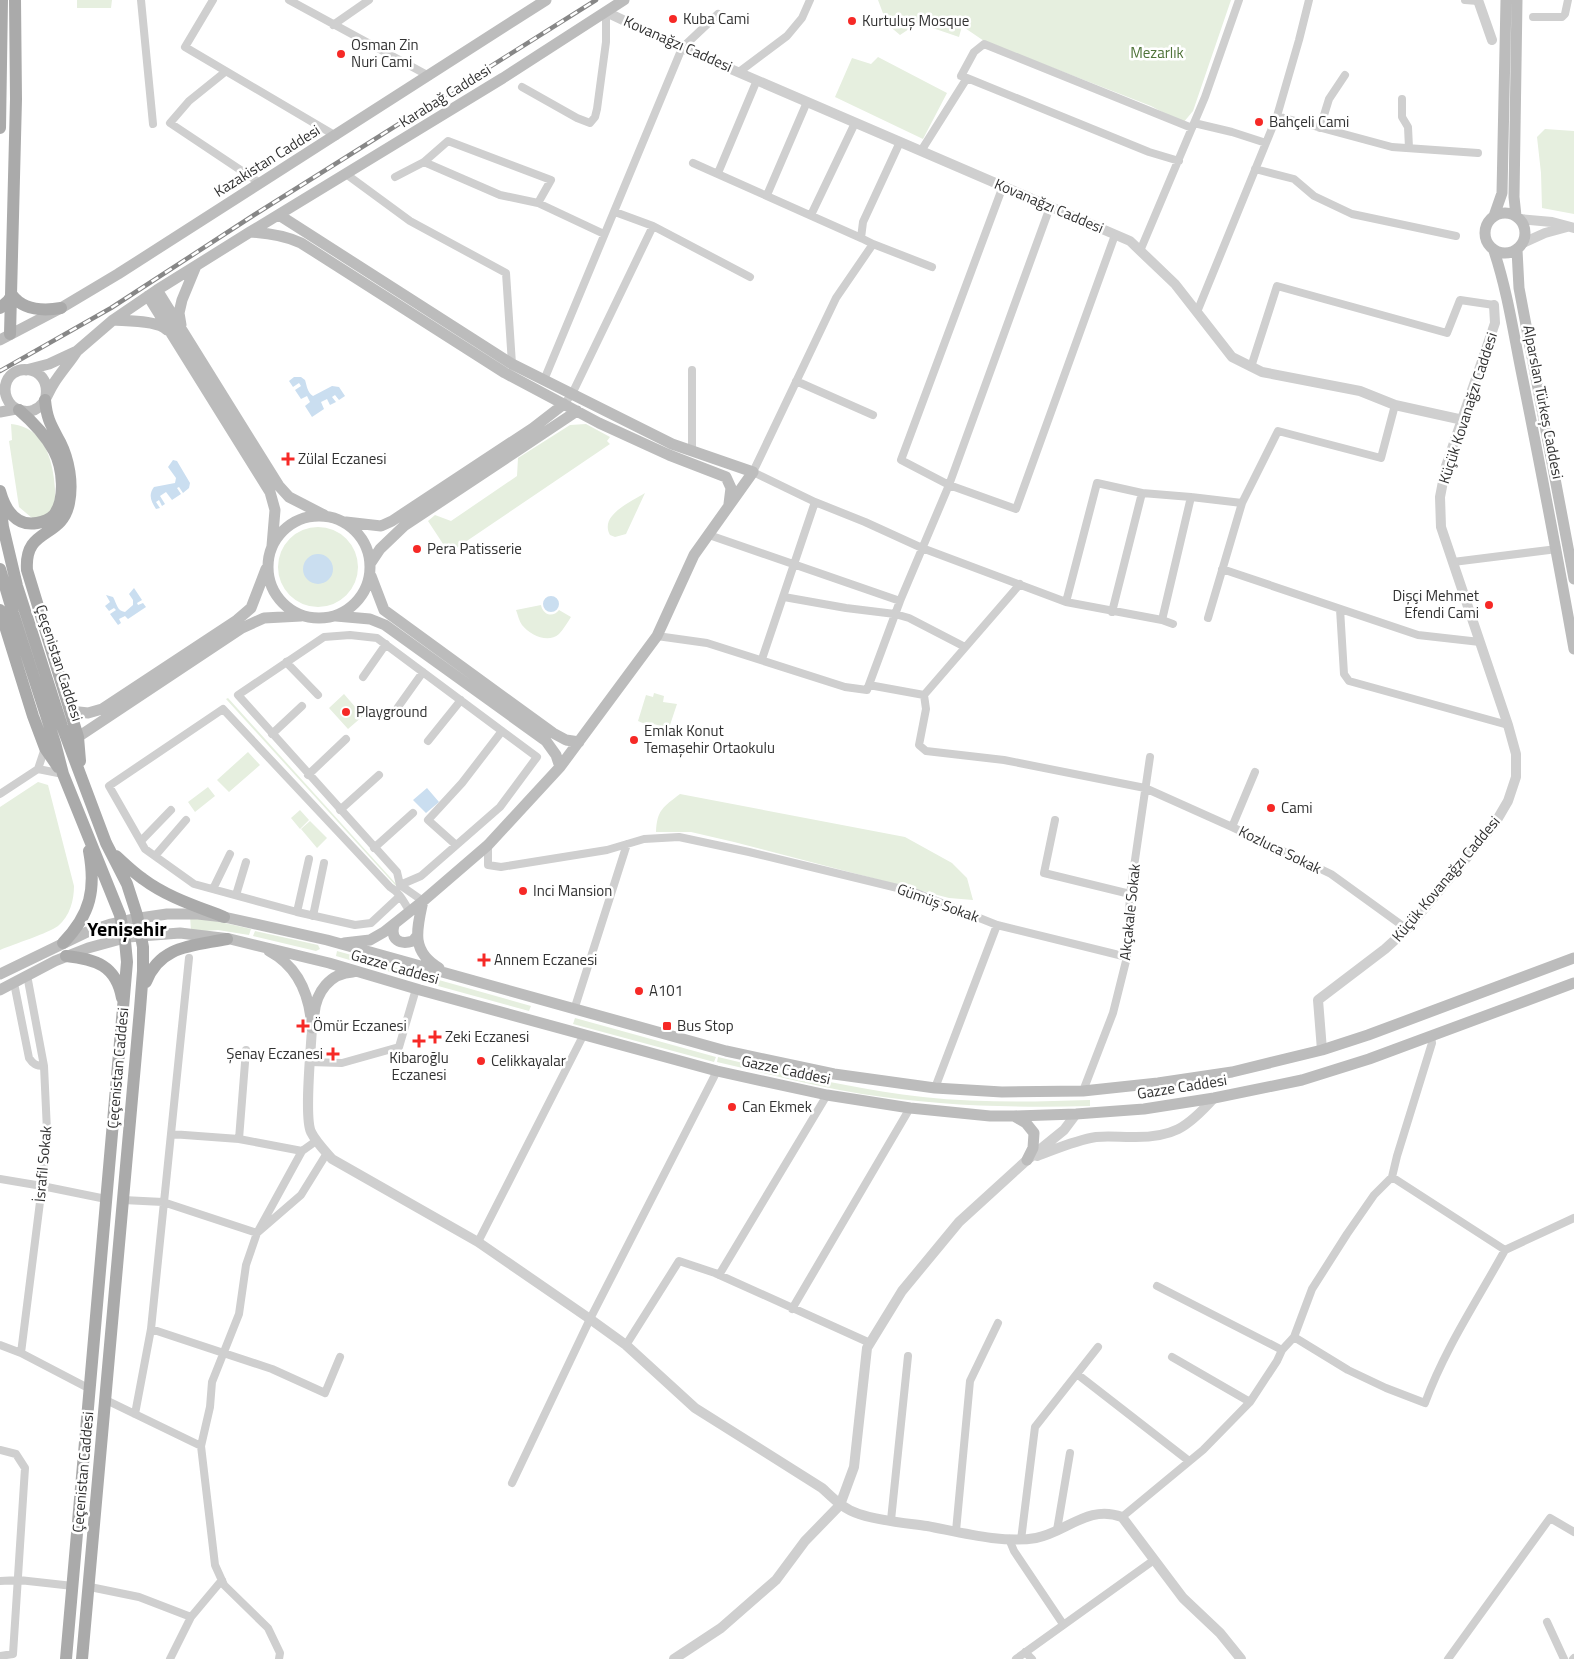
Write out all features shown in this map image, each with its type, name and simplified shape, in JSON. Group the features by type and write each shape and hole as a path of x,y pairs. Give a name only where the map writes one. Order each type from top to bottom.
{"main road":[{"path":"0,128 2,0"},
{"path":"5,337 12,295 16,99 15,0"},
{"name":"Kazakistan Caddesi","path":"5,337 61,308 118,274 546,0"},
{"name":"Karabağ Caddesi","path":"77,351 113,320 152,293 624,0"},
{"path":"1506,0 1502,194 1485,234 1488,244 1494,251 1507,254 1520,246 1525,230 1517,218 1514,197 1517,0"},
{"path":"1494,216 1507,213 1517,218"},
{"path":"280,215 512,364 672,444 753,472 694,555 657,636 560,768 488,846 423,902 384,932 370,940 340,944"},
{"path":"250,232 280,234 301,243 505,373 669,455 726,477 731,488 729,506"},
{"name":"Alparslan Türkeş Caddesi","path":"1520,246 1518,288 1574,579"},
{"name":"Alparslan Türkeş Caddesi","path":"1494,251 1505,283 1574,649"},
{"path":"178,333 182,300 196,266"},
{"path":"70,711 88,713 102,710 237,620 251,608 259,591 272,548 275,510 270,492 196,363 152,293"},
{"path":"12,295 20,303 31,308 46,310 61,308"},
{"path":"0,308 12,295"},
{"path":"113,320 157,324 178,333"},
{"path":"0,384 18,371 49,364 77,351"},
{"path":"0,412 34,410 40,406 77,351"},
{"path":"196,363 279,486 289,497 344,522 381,526 392,522 534,428 564,404"},
{"path":"26,370 35,372 43,378 47,386 47,419 61,444 68,463 69,503 63,520 31,545 26,561 78,737 81,776"},
{"path":"0,492 11,515 28,524 47,521 53,516 59,503 61,484 57,458 44,436 8,402 5,392 6,385 11,376"},
{"path":"336,616 350,608 362,596 370,570 380,549 404,526 578,411"},
{"path":"726,477 732,465"},
{"name":"Çeçenistan Caddesi","path":"0,503 8,552 17,586 62,726 111,851 127,884 138,918 141,936 143,970 141,1004 90,1587 82,1659"},
{"path":"272,548 281,533 294,522 310,516 328,516"},
{"path":"344,522 357,533 366,547 370,570 384,610 553,733 566,740 580,742"},
{"path":"268,565 270,581 277,596 288,608 303,616"},
{"name":"Çeçenistan Caddesi","path":"0,569 63,774 113,894 122,922 127,962 66,1659"},
{"path":"0,610 45,748 63,774"},
{"path":"78,737 242,628 264,618 303,616 319,619 336,616 370,619 385,625 546,742 556,755 560,768"},
{"path":"63,942 81,922 88,907 91,893 92,865 86,828"},
{"path":"111,851 142,879 160,890 224,917"},
{"path":"423,902 417,936 420,950 428,962 465,979"},
{"name":"Gazze Caddesi","path":"0,974 86,932 122,922 167,914 198,914 224,917 340,944 726,1052 834,1074 935,1088 1002,1092 1083,1091 1158,1084 1232,1072 1322,1050 1368,1036 1574,958"},
{"path":"394,924 393,934 398,942 402,944 413,941 417,936"},
{"name":"Gazze Caddesi","path":"0,990 66,956 88,948 125,937 180,933 227,939 259,946 717,1071 827,1095 910,1108 990,1116 1014,1116 1144,1109 1214,1098 1302,1080 1369,1059 1541,997 1574,983"},
{"path":"141,1004 150,971 157,961 171,952 227,939"},
{"path":"259,946 280,957 299,979 311,1013 312,1028"},
{"path":"66,956 87,958 97,962 110,972 117,982 124,1008"},
{"path":"312,1028 315,1002 319,993 338,975 348,972 359,972"},
{"path":"1014,1116 1026,1123 1034,1133 1033,1148 1027,1160"}],"street":[{"path":"141,0 153,124"},
{"path":"214,0 185,47 336,136"},
{"path":"289,0 429,76"},
{"path":"333,25 369,0"},
{"path":"739,72 787,36 802,18 810,0"},
{"path":"1140,251 1193,126 1239,0"},
{"path":"1197,312 1277,116 1299,40 1308,0"},
{"path":"1465,0 1478,0 1492,40"},
{"path":"1533,17 1562,17 1565,14 1568,0"},
{"path":"522,86 577,118 590,122 595,118 598,109 606,42 606,12"},
{"name":"Kovanağzı Caddesi","path":"606,12 682,48 1130,241 1175,284 1232,357 1262,372 1360,391 1395,405 1463,420"},
{"path":"544,380 682,48 718,14"},
{"path":"1178,162 961,76 974,52 984,44 1193,126 1232,132 1266,143"},
{"path":"225,72 189,101 170,123 260,183"},
{"path":"1320,128 1329,99 1345,75"},
{"path":"921,151 967,78"},
{"path":"718,173 757,80"},
{"path":"1402,99 1402,117 1408,127 1409,148"},
{"path":"767,195 807,102"},
{"path":"1277,116 1392,147 1478,153"},
{"path":"811,215 855,123"},
{"path":"395,177 424,162 448,141 551,180 538,203"},
{"path":"861,238 863,222 900,142"},
{"path":"424,162 500,195 538,203 604,234"},
{"path":"693,163 874,244 932,267"},
{"path":"1255,169 1294,179 1314,196 1352,214 1456,236"},
{"path":"346,174 410,221 506,273 512,364"},
{"path":"1003,186 901,460 949,485 1016,509 1115,235"},
{"path":"657,636 707,643 845,687 867,690 900,601 949,485 1050,207"},
{"path":"615,212 653,226 750,277"},
{"path":"1517,218 1552,222 1570,227"},
{"path":"564,404 572,394 653,226"},
{"path":"1520,246 1544,233 1570,227"},
{"path":"874,244 836,298 753,472 815,502 922,548 1066,602 1162,620 1173,624"},
{"path":"1251,366 1277,286 1448,333 1460,300 1494,305"},
{"name":"Küçük Kovanağzı Caddesi","path":"1322,1050 1318,1000 1385,949 1407,929 1494,825 1508,801 1516,777 1516,754 1508,724 1441,527 1440,496 1446,466 1495,323 1494,305"},
{"path":"692,370 692,451"},
{"path":"796,381 873,415"},
{"path":"1208,618 1242,503 1278,431 1382,458 1395,405"},
{"path":"1066,602 1097,482 1142,493 1242,503"},
{"path":"1112,612 1142,493"},
{"path":"1162,620 1191,497"},
{"path":"762,660 815,502"},
{"path":"709,534 900,601"},
{"path":"1453,562 1556,549"},
{"path":"1222,569 1418,635 1480,642"},
{"path":"869,685 924,695 1020,584"},
{"path":"784,597 895,614 909,618 966,647"},
{"path":"1340,609 1344,674 1349,681 1508,724"},
{"path":"400,885 421,876 500,807 537,757 376,638 350,635 324,637 238,695 397,872 400,885 423,902"},
{"path":"363,677 386,644"},
{"path":"286,662 318,695"},
{"path":"398,707 423,672"},
{"name":"Kozluca Sokak","path":"924,695 926,709 919,745 926,751 1004,760 1145,788 1331,874 1407,929"},
{"path":"428,741 461,700"},
{"path":"272,734 302,706"},
{"path":"400,896 371,923 355,925 297,912 194,884 145,849 109,786 223,709 383,880 396,890 400,896 410,912"},
{"path":"456,845 428,820 462,782 502,731"},
{"path":"308,775 346,740"},
{"path":"0,794 38,769 45,748"},
{"name":"Akçakale Sokak","path":"1083,1091 1113,1013 1127,957 1130,894 1150,757"},
{"path":"38,769 63,774"},
{"path":"1232,827 1255,772"},
{"path":"340,810 379,775"},
{"path":"140,841 171,810"},
{"path":"374,848 413,813"},
{"path":"155,856 186,820"},
{"path":"1055,820 1044,873 1130,894"},
{"name":"Gümüş Sokak","path":"488,846 488,865 501,867 607,850 627,844 661,838 679,837 914,892 997,925 1127,957"},
{"path":"574,1010 627,844"},
{"path":"213,889 230,854"},
{"path":"297,912 309,859"},
{"path":"236,895 246,862"},
{"path":"313,916 324,863"},
{"path":"935,1088 997,925"},
{"path":"135,1414 150,1329 189,958"},
{"name":"İsrafil Sokak","path":"21,1353 47,1131 44,1066 27,976"},
{"path":"14,983 29,1058 32,1063 44,1066"},
{"path":"310,1062 342,1063 399,1046 416,989"},
{"path":"312,1028 308,1108 310,1130 316,1141 332,1159 478,1242 626,1345 695,1408 822,1488 840,1505 860,1514 1021,1540 1038,1537 1100,1513 1112,1514 1122,1518 1183,1598 1220,1633 1241,1659"},
{"path":"478,1242 584,1034"},
{"path":"1122,1518 1204,1450 1250,1402 1277,1361 1282,1350 1294,1337 1312,1288 1374,1195 1392,1177 1432,1043 1430,1036"},
{"path":"239,1139 246,1050"},
{"path":"512,1483 590,1319 717,1071"},
{"path":"719,1275 827,1095"},
{"path":"1027,1160 1076,1142 1098,1137 1152,1138 1174,1132 1191,1122 1214,1098"},
{"path":"792,1309 910,1108"},
{"path":"674,1659 722,1628 776,1580 805,1541 840,1505 854,1467 867,1348 870,1342 902,1291 959,1222 1027,1160 1064,1130 1076,1114"},
{"path":"171,1134 239,1139 302,1151"},
{"path":"279,1659 280,1653 268,1628 224,1584 215,1564 200,1446 210,1407 212,1382 239,1314 246,1265 257,1233 302,1151 316,1141"},
{"path":"257,1233 301,1195 327,1153"},
{"path":"1392,1177 1505,1250"},
{"path":"0,1179 106,1200"},
{"path":"123,1200 163,1202 257,1233"},
{"path":"1294,1337 1348,1370 1424,1403 1434,1376 1452,1344 1458,1328 1480,1295 1505,1250 1574,1218"},
{"path":"626,1345 679,1261 719,1275 870,1342"},
{"path":"1157,1286 1282,1350"},
{"path":"956,1531 970,1381 998,1323"},
{"path":"150,1329 272,1369 326,1393 340,1357"},
{"path":"0,1345 21,1353 90,1389"},
{"path":"1021,1540 1035,1427 1098,1347"},
{"path":"891,1520 908,1356"},
{"path":"1172,1357 1250,1402"},
{"path":"1077,1374 1189,1461"},
{"path":"106,1400 200,1446"},
{"path":"0,1450 16,1454 25,1468 13,1654 0,1656"},
{"path":"1057,1530 1070,1453"},
{"path":"1448,1659 1550,1518 1574,1532"},
{"path":"1009,1539 1014,1551 1063,1624"},
{"path":"1016,1659 1154,1560"},
{"path":"0,1581 19,1580 73,1586"},
{"path":"170,1659 191,1617 222,1580"},
{"path":"90,1587 139,1597 191,1617"},
{"path":"1547,1622 1564,1659"},
{"path":"1025,1652 1032,1659"}],"green space":[{"path":"77,0 112,0 111,8 77,8"},
{"name":"Mezarlık","path":"878,0 1231,0 1193,111 1183,123 1151,106 984,41 962,26 959,37 918,23 900,35 887,24"},
{"path":"878,57 947,93 923,139 835,97 852,58 871,64"},
{"path":"1545,129 1574,131 1574,214 1542,208 1537,137"},
{"path":"11,424 25,427 35,434 49,455 56,506 47,517 32,518 19,507 9,441 12,440"},
{"path":"586,424 610,437 607,441 610,444 449,553 428,521 435,515 451,521 517,476 518,458 570,425"},
{"path":"645,493 626,534 615,537 610,535 609,521 613,515"},
{"path":"318,527 333,530 346,539 355,552 358,567 355,582 346,595 333,604 318,607 303,604 290,595 281,582 278,567 281,552 290,539 303,530"},
{"path":"541,605 548,614 554,614 559,610 571,617 555,637 545,638 534,635 525,629 520,622 516,610"},
{"path":"654,693 664,696 663,702 677,704 669,728 638,721 646,695 653,697"},
{"name":"Playground","path":"344,694 363,716 348,729 329,708"},
{"path":"228,698 398,886 397,887 226,699"},
{"path":"248,752 260,765 229,792 217,780"},
{"path":"38,782 48,785 74,886 72,902 66,918 58,926 0,950 0,807"},
{"path":"208,787 215,796 195,812 188,802"},
{"path":"680,794 905,837 952,863 967,878 973,900 949,898 691,832 656,832 662,810"},
{"path":"300,810 309,820 300,829 291,818"},
{"path":"310,821 327,838 317,848 301,829"},
{"path":"190,915 251,929 249,935 218,930 191,932"},
{"path":"255,931 318,945 320,949 316,951 253,936"},
{"path":"337,951 419,974 418,980 336,956"},
{"path":"421,975 531,1006 529,1011 420,981"},
{"path":"575,1018 716,1057 714,1062 573,1024"},
{"path":"718,1057 820,1080 897,1094 985,1101 1090,1100 1090,1106 976,1105 891,1098 825,1087 717,1062"}],"water":[{"path":"294,377 301,377 305,380 308,391 313,396 332,386 339,387 345,396 339,400 335,395 332,397 336,402 330,405 327,399 321,402 324,409 312,417 305,406 310,402 307,396 301,399 295,390 301,386 299,383 293,387 289,381"},
{"path":"173,460 177,461 190,483 189,488 183,493 179,487 177,488 181,494 172,500 166,492 160,496 165,504 162,506 159,500 156,502 160,508 156,509 151,493 154,487 175,483 176,478 168,467"},
{"path":"318,554 324,555 332,563 332,575 324,583 318,584 312,583 304,575 303,569 304,563 312,555"},
{"path":"134,588 142,600 137,603 138,605 143,603 146,607 128,619 125,616 119,619 121,623 118,625 110,614 116,610 114,608 109,611 105,606 110,602 106,595 113,597 119,609 125,612 133,605 133,600 129,594"},
{"path":"551,596 557,598 559,604 557,610 551,612 545,610 543,604 545,598"},
{"path":"427,788 439,802 426,813 413,800"}],"railway":[{"path":"0,371 111,308 254,215 596,0"}],"place":[{"name":"Kuba Cami","path":"673,19"},
{"name":"Kurtuluş Mosque","path":"852,21"},
{"name":"Osman Zin Nuri Cami","path":"341,54"},
{"name":"Bahçeli Cami","path":"1259,122"},
{"name":"Zülal Eczanesi","path":"288,459"},
{"name":"Pera Patisserie","path":"417,549"},
{"name":"Dişçi Mehmet Efendi Cami","path":"1489,605"},
{"name":"Playground","path":"346,712"},
{"name":"Emlak Konut Temaşehir Ortaokulu","path":"634,740"},
{"name":"Cami","path":"1271,808"},
{"name":"Inci Mansion","path":"523,891"},
{"name":"Annem Eczanesi","path":"484,960"},
{"name":"A101","path":"639,991"},
{"name":"Ömür Eczanesi","path":"303,1026"},
{"name":"Bus Stop","path":"667,1026"},
{"name":"Zeki Eczanesi","path":"435,1037"},
{"name":"Kibaroğlu Eczanesi","path":"419,1041"},
{"name":"Şenay Eczanesi","path":"333,1054"},
{"name":"Celikkayalar","path":"481,1061"},
{"name":"Can Ekmek","path":"732,1107"}],"district":[{"name":"Yenişehir","path":"127,929"}]}
